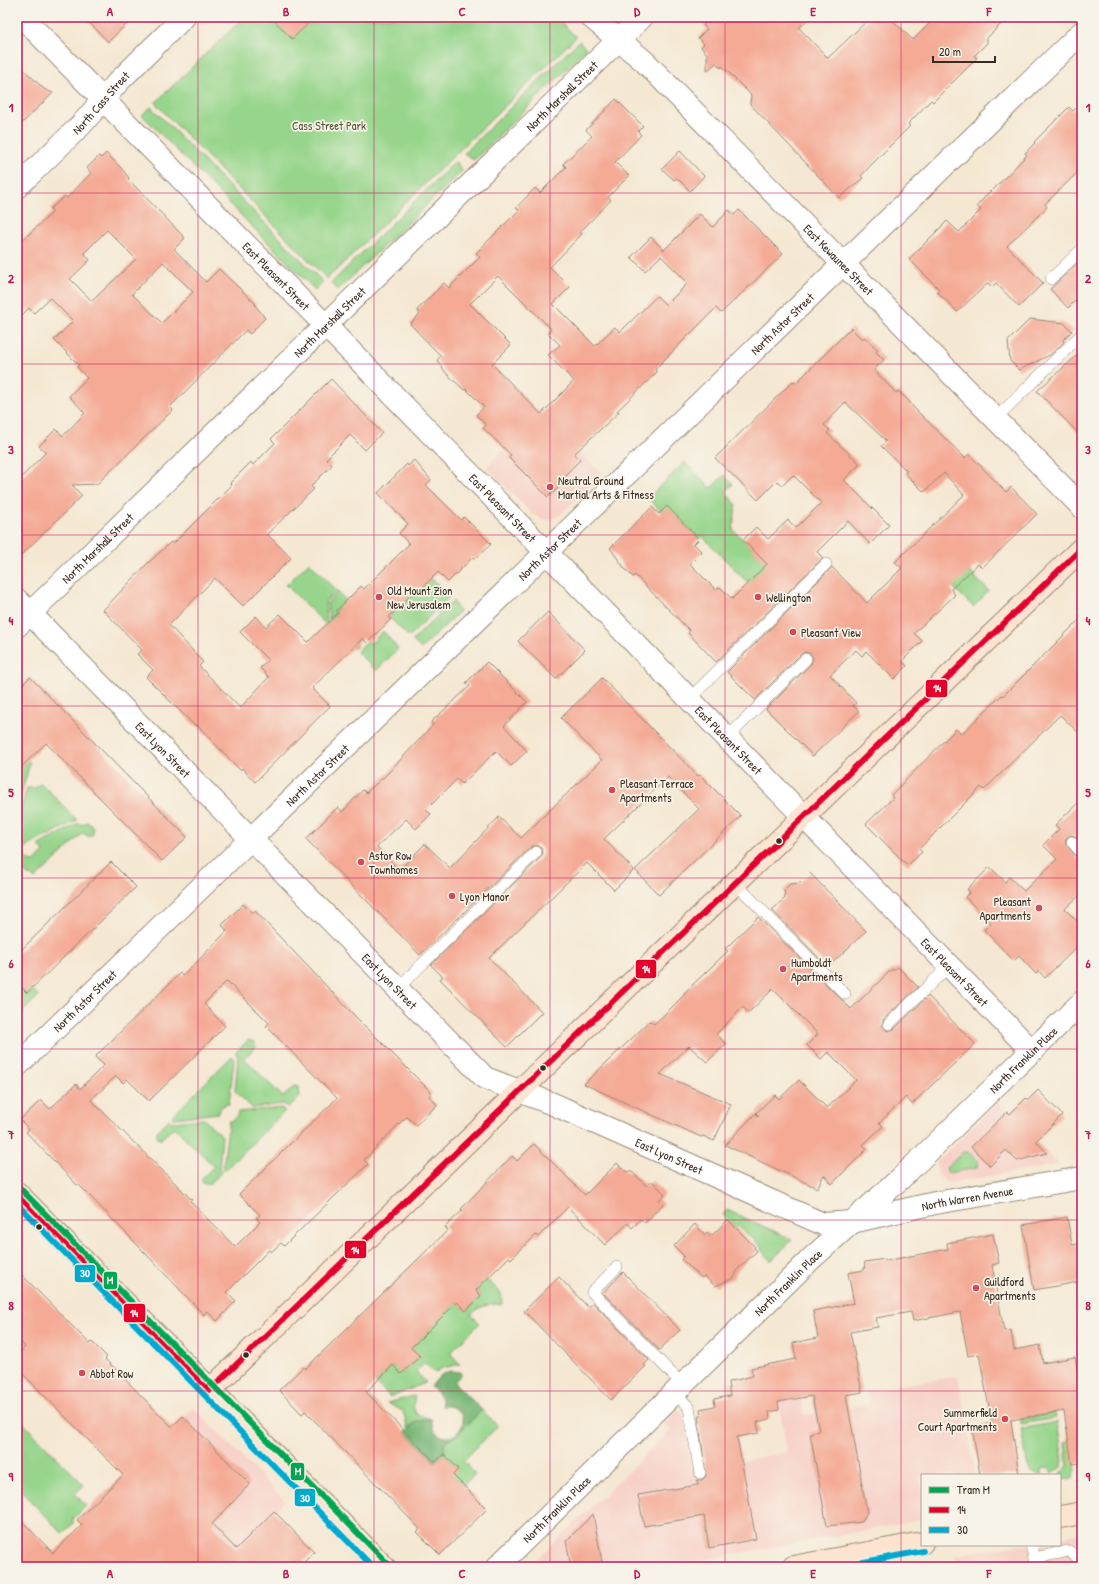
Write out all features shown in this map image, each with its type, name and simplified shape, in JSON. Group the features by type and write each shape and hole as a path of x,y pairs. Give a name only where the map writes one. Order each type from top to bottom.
{"street":[{"name":"East Pleasant Street","path":"22,17 325,325 1032,1051"},
{"name":"North Cass Street","path":"17,187 81,125 120,80 184,17"},
{"name":"East Kewaunee Street","path":"590,17 619,39 644,61 1082,507"},
{"name":"North Marshall Street","path":"21,613 325,325 642,17"},
{"name":"North Astor Street","path":"17,1066 1082,32"},
{"path":"210,1390 1082,548"},
{"name":"East Lyon Street","path":"21,613 251,839 485,1078 520,1091 824,1224 852,1222"},
{"name":"North Franklin Place","path":"497,1567 812,1258 901,1178 1082,1002"},
{"name":"North Warren Avenue","path":"852,1222 935,1203 1082,1178"},
{"path":"17,1193 384,1567"},
{"path":"1061,1517 1082,1513"},
{"path":"793,1567 921,1543"}],"lane":[{"path":"1051,280 1082,249"},
{"path":"995,419 1082,334"},
{"path":"689,699 826,564"},
{"path":"727,738 806,659"},
{"path":"1072,842 1082,853"},
{"path":"398,988 536,852"},
{"path":"735,883 845,994"},
{"path":"889,1024 949,966"},
{"path":"616,1267 592,1292 678,1389 688,1407 700,1473"},
{"path":"1031,1546 1035,1563 1069,1552 1082,1561"}],"shaded area":[{"path":"541,412 602,474 560,515 549,520 544,520 533,515 486,467"},
{"path":"998,1102 1059,1165 947,1183 938,1175 936,1163"},
{"path":"958,1376 976,1474 921,1474 921,1520 664,1567 529,1567 671,1430 664,1423 677,1410 683,1414 687,1422 697,1480 743,1471 742,1461 787,1452 777,1394 800,1391 804,1415 869,1404 867,1391"},
{"path":"193,1407 285,1501 218,1567 123,1567 77,1520"},
{"path":"1082,1533 1082,1567 958,1567 955,1555 1008,1546 1061,1546 1061,1537"}],"green space":[{"name":"Cass Street Park","path":"244,17 556,17 576,37 327,279 155,103"},
{"path":"579,41 587,49 474,160 464,153"},
{"path":"151,107 323,282 315,290 142,115"},
{"path":"456,161 462,171 338,290 331,283"},
{"path":"685,462 711,488 724,475 733,484 726,491 736,504 733,530 768,564 748,583 702,536 699,539 667,507 662,512 648,498"},
{"path":"922,556 963,565 989,591 973,607"},
{"path":"309,562 337,591 325,602 328,627 286,585"},
{"path":"429,576 449,597 409,637 389,617 415,591 417,593"},
{"path":"338,592 346,600 336,610 336,619 358,645 354,649 331,626 327,603"},
{"path":"453,601 459,612 421,649 413,641 414,639"},
{"path":"383,631 398,649 376,671 357,652 366,642 371,643"},
{"path":"17,749 30,763 17,808 17,771 27,761"},
{"path":"41,783 77,820 17,852 17,822 27,788 35,788"},
{"path":"87,822 93,827 93,834 89,837 83,833 35,879 22,871 18,874 17,873 17,857 23,854 26,860 34,862 44,852 39,845 79,823 82,825"},
{"path":"17,983 26,993 31,988 39,996 17,1017"},
{"path":"248,1040 255,1042 256,1047 244,1058 283,1097 295,1086 299,1087 300,1097 288,1108 284,1104 252,1108 235,1091 238,1056 235,1053"},
{"path":"232,1056 234,1059 229,1104 225,1104 220,1109 219,1113 174,1118 172,1116"},
{"path":"282,1108 285,1111 225,1170 223,1167 229,1121 232,1121 237,1116 238,1112"},
{"path":"169,1119 172,1122 204,1119 222,1136 219,1168 222,1172 211,1183 203,1183 201,1179 214,1166 174,1127 161,1139 157,1137 157,1131"},
{"path":"963,1152 968,1152 978,1161 977,1168 948,1173 946,1168"},
{"path":"727,1210 792,1240 771,1261 762,1251 760,1245 738,1226 736,1228 723,1215"},
{"path":"485,1278 501,1293 502,1304 485,1306 478,1309 471,1315 480,1323 450,1353 460,1364 442,1368 435,1373 425,1363 416,1372 425,1381 425,1383 394,1396 389,1396 376,1383 393,1365 402,1374 419,1357 411,1348 457,1302 466,1311 481,1296 473,1287"},
{"path":"450,1371 460,1372 462,1374 454,1382 482,1410 454,1438 444,1442 444,1454 435,1462 405,1432 416,1422 431,1419 435,1431 444,1437 453,1436 460,1430 463,1421 460,1413 453,1407 442,1406 439,1395 430,1387 441,1375"},
{"path":"414,1396 413,1406 416,1414 431,1419 416,1422 408,1428 403,1411 387,1403"},
{"path":"482,1410 498,1426 463,1461 475,1474 461,1488 450,1477 458,1469 444,1454 444,1442 454,1438"},
{"path":"1055,1413 1056,1418 1021,1424 1021,1419"},
{"path":"17,1417 84,1485 75,1494 86,1506 72,1520 74,1522 63,1534 17,1487"},
{"path":"1057,1422 1063,1460 1062,1466 1052,1474 1049,1468 1042,1469 1042,1474 1032,1472 1028,1467 1021,1429"},
{"path":"1070,1441 1076,1469 1073,1473 1074,1478 1061,1480 1061,1474 1067,1466 1065,1442"}],"building":[{"path":"84,17 134,17 108,42"},
{"path":"271,17 315,17 292,39"},
{"path":"711,17 810,17 799,28 828,58 871,17 889,17 913,40 936,17 1008,17 987,38 987,43 974,56 977,58 933,102 931,100 908,124 910,126 861,176 863,178 839,198 750,104 751,95 722,66 721,68 716,63 707,71 707,54 701,47 704,44 698,38 707,29 703,25"},
{"path":"17,63 44,89 53,93 17,128"},
{"path":"616,99 643,126 638,131 641,135 615,162 629,176 608,197 611,200 580,232 582,234 550,267 570,287 553,304 595,346 615,327 620,332 657,296 666,305 688,283 661,256 645,271 631,257 651,237 664,250 700,214 713,227 729,210 734,215 739,210 783,254 721,313 716,308 655,369 657,372 617,411 619,412 574,454 580,460 558,484 559,487 548,497 509,458 511,455 483,428 486,425 476,415 484,407 466,389 464,390 446,373 437,360 441,356 410,324 420,314 417,310 444,283 449,288 480,257 476,253 519,210 516,208 535,188 540,193 566,167 563,164 592,136 586,130","holes":["498,276 551,329 548,333 560,345 548,355 574,381 541,414 492,364 511,345 470,304"]},
{"path":"1082,102 1082,168 1045,204 1047,207 1007,246 1043,283 1019,307 996,283 992,287 988,283 957,312 937,291 939,289 909,259 947,221 959,232 981,210 977,206 990,191 991,192 1027,155 1025,153 1035,143 1034,142 1069,107 1073,111"},
{"path":"680,151 704,176 690,191 677,178 674,180 662,169"},
{"path":"106,153 122,169 129,178 128,179 185,238 174,249 206,282 219,269 256,304 255,305 265,318 250,334 246,330 170,407 173,410 97,484 72,485 82,496 17,559 17,482 46,452 39,446 56,429 63,436 85,413 69,396 87,378 77,367 79,365 54,340 73,321 50,298 34,313 29,308 17,320 17,245 53,212 50,209 65,196 67,198 91,173 87,168 99,156 101,158","holes":["107,230 136,259 92,301 70,279 90,260 84,253","163,262 193,292 162,323 132,294"]},
{"path":"1082,259 1082,294 1068,308 1050,289"},
{"path":"1030,319 1064,323 1072,331 1063,340 1064,342 1050,355 1019,370 1010,361 1008,341"},
{"path":"851,328 862,339 864,337 878,350 876,352 884,360 874,370 896,393 898,391 909,401 913,407 965,458 969,454 1006,492 1011,487 1037,514 982,568 978,564 951,589 955,595 914,633 922,641 902,661 907,666 894,679 866,651 862,656 856,650 830,675 856,703 853,706 859,711 813,756 766,709 811,664 813,658 811,654 805,652 801,654 755,700 727,672 832,567 867,603 902,568 895,562 964,495 944,473 924,492 905,473 907,471 881,446 886,441 845,402 824,425 830,430 827,433 860,464 844,480 889,525 870,544 848,521 817,552 823,558 716,662 688,633 690,631 635,575 633,577 625,569 610,548 652,507 659,514 667,506 699,539 694,544 702,552 690,564 716,590 720,587 732,599 767,564 743,540 756,527 768,539 788,520 796,528 821,503 793,475 783,485 777,481 758,500 715,458 793,381 797,382"},
{"path":"1082,351 1082,437 1037,391"},
{"path":"331,379 382,433 365,450 350,435 326,459 332,465 311,486 314,489 267,534 291,558 243,606 215,578 169,625 203,662 199,666 240,708 269,677 260,668 268,660 240,632 256,616 266,627 280,614 308,642 338,613 336,611 361,586 364,589 409,544 399,533 408,524 378,493 407,464 408,466 414,460 431,480 426,485 461,520 464,517 491,544 475,559 473,557 448,582 438,572 417,593 415,591 389,617 391,619 367,643 363,638 312,688 330,706 255,782 242,768 240,770 196,724 195,726 146,677 153,670 137,654 142,650 103,610 148,563 171,542 173,544 232,485 230,483 251,462 253,465 275,443 271,439"},
{"path":"548,612 585,650 556,679 518,641"},
{"path":"1082,617 1082,736 1060,715 984,790 981,787 919,849 922,852 908,865 866,824 893,798 891,795 956,729 961,734 1002,695 1003,696"},
{"path":"487,662 527,702 504,726 527,751 511,766 496,751 462,784 457,779 426,810 431,814 416,829 406,819 377,847 399,870 425,844 450,868 499,817 521,838 602,760 561,718 602,678 698,776 700,775 741,816 659,895 635,870 699,809 668,777 604,839 634,870 614,890 587,863 489,958 542,1012 507,1047 440,979 443,977 431,965 541,857 543,853 541,847 537,845 531,847 420,955 306,839 338,807 342,812 363,790 366,793 387,774 433,725 431,722 470,686 466,683"},
{"path":"30,677 187,837 162,861 46,743 17,771 17,690"},
{"path":"1082,799 1082,843 1077,837 1071,835 1067,837 1065,843 1077,858 1082,860 1082,893 1065,909 1082,926 1082,942 1045,978 1039,971 1036,974 1019,956 1014,961 984,930 991,923 965,897 970,892 967,889 990,867 1005,882 1009,877 1024,891 1057,859 1043,845 1059,829 1055,825"},
{"path":"111,862 136,887 27,993 17,983 17,954"},
{"path":"810,873 866,931 828,967 772,910 785,898 784,890 790,884 800,883"},
{"path":"243,904 252,913 255,911 352,1013 432,1093 429,1096 437,1105 416,1125 407,1117 404,1119 364,1160 368,1164 284,1246 281,1243 271,1252 269,1250 227,1292 236,1301 217,1321 207,1311 204,1315 126,1233 26,1132 29,1129 20,1120 41,1100 50,1109 76,1084 80,1089 104,1065 95,1057 180,973 183,976 227,931 222,925","holes":["227,981 269,1023 266,1026 337,1098 239,1194 260,1215 256,1218 260,1222 235,1247 190,1201 192,1200 91,1100 116,1076 123,1083 127,1079 149,1101 225,1026 204,1004"]},
{"path":"758,917 851,1009 892,969 893,971 898,967 918,987 884,1019 882,1025 887,1031 894,1029 928,996 975,1044 912,1104 906,1097 879,1123 883,1126 863,1145 867,1149 832,1184 824,1175 817,1188 725,1145 755,1114 759,1116 756,1113 775,1095 779,1099 799,1080 827,1108 856,1080 828,1052 821,1059 807,1045 818,1034 773,989 748,1013 743,1007 716,1034 726,1044 707,1062 689,1046 660,1074 731,1104 714,1141 703,1136 701,1137 584,1084 650,1021 654,1024 667,1012 685,994 684,993 728,951 725,949"},
{"path":"1038,1090 1062,1115 1036,1141 1047,1153 1017,1161 1006,1150 990,1166 971,1147 1007,1112 1010,1114 1026,1098 1028,1100"},
{"path":"534,1144 585,1195 617,1163 625,1171 632,1172 647,1186 652,1181 665,1194 659,1200 663,1204 645,1223 641,1219 632,1228 628,1223 605,1245 568,1207 538,1237 536,1235 511,1259 509,1257 476,1290 481,1296 466,1311 457,1302 411,1348 420,1356 401,1374 393,1365 366,1392 435,1462 444,1454 458,1469 453,1475 487,1509 440,1555 417,1532 420,1529 305,1411 302,1414 279,1390 303,1367 305,1369 448,1230 445,1227 463,1210 461,1209 512,1156 517,1161"},
{"path":"1067,1217 1072,1245 1082,1243 1082,1279 1079,1280 1079,1282 1034,1290 1023,1225"},
{"path":"728,1220 755,1247 754,1248 757,1251 738,1269 734,1278 715,1286 704,1276 702,1278 681,1259 684,1256 674,1246 695,1224 705,1235 707,1232 711,1236"},
{"path":"993,1234 999,1263 992,1265 1004,1331 1011,1330 1014,1350 1040,1345 1043,1363 1075,1357 1082,1396 1082,1463 1072,1464 1064,1411 1011,1420 1019,1474 980,1474 972,1427 992,1423 979,1354 968,1356 960,1312 913,1321 911,1312 876,1318 878,1327 850,1332 862,1392 846,1395 867,1512 862,1522 827,1526 810,1433 819,1431 812,1396 778,1402 779,1410 769,1412 770,1419 757,1422 759,1433 737,1437 756,1539 709,1548 704,1516 644,1526 638,1495 698,1485 697,1480 702,1480 706,1476 698,1416 701,1416 700,1409 715,1406 714,1399 730,1396 728,1382 753,1376 751,1368 796,1359 793,1343 818,1338 813,1311 854,1303 848,1273 864,1270 865,1262 885,1259 885,1261 948,1249 947,1243"},
{"path":"17,1270 90,1344 92,1342 107,1357 105,1359 172,1427 183,1416 250,1484 212,1524 236,1549 274,1511 314,1552 299,1567 17,1567 17,1516 53,1553 82,1525 77,1520 123,1475 17,1368 17,1355 25,1347 17,1338"},
{"path":"623,1272 680,1330 659,1350 603,1293"},
{"path":"559,1277 588,1307 593,1303 649,1360 644,1365 646,1366 611,1400 524,1311"},
{"path":"593,1514 603,1567 571,1567 566,1541"}],"tram line":[{"name":"M","path":"17,1185 391,1567"}],"transit line":[{"name":"14","path":"210,1390 1082,548"},
{"name":"14","path":"17,1193 210,1390"},
{"name":"30","path":"17,1204 373,1567"},
{"name":"30","path":"837,1567 923,1551"}],"place":[{"name":"Neutral Ground Martial Arts & Fitness","path":"550,487"},
{"name":"Old Mount Zion New Jerusalem","path":"379,597"},
{"name":"Wellington","path":"758,597"},
{"name":"Pleasant View","path":"793,632"},
{"name":"Pleasant Terrace Apartments","path":"612,790"},
{"name":"Astor Row Townhomes","path":"361,862"},
{"name":"Lyon Manor","path":"452,896"},
{"name":"Pleasant Apartments","path":"1039,908"},
{"name":"Humboldt Apartments","path":"783,969"},
{"name":"Guildford Apartments","path":"976,1288"},
{"name":"Abbot Row","path":"82,1373"},
{"name":"Summerfield Court Apartments","path":"1005,1419"}]}
